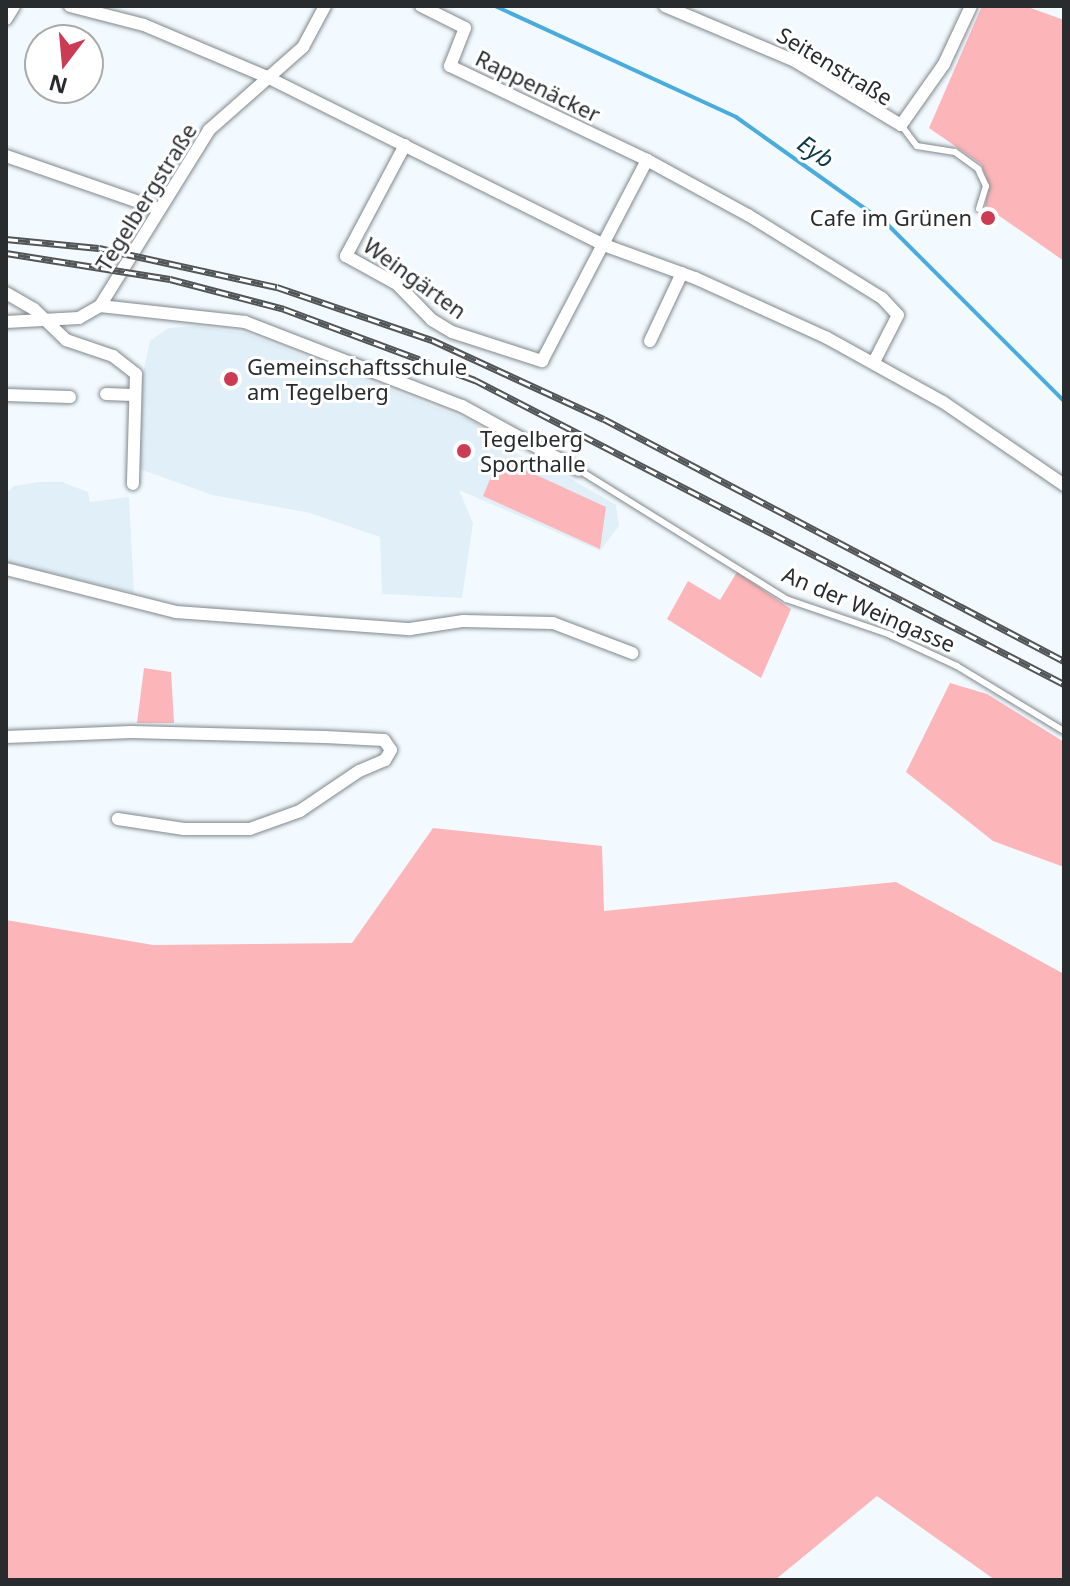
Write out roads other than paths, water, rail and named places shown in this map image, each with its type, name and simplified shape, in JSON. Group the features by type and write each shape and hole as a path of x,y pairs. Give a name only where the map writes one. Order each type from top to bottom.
{"street":[{"path":"6,19 14,6"},
{"path":"70,6 144,25 265,76 604,245 682,273 874,362 1064,485"},
{"name":"Tegelbergstraße","path":"100,306 209,130 265,76 303,47 325,6"},
{"name":"Rappenäcker","path":"421,6 465,28 450,66 647,160 748,215 882,298 898,315 874,362"},
{"name":"Seitenstraße","path":"665,6 795,61 901,125 944,64 971,6"},
{"name":"Weingärten","path":"405,145 346,256 397,284 432,320 452,332 542,361 604,245"},
{"path":"6,156 159,209"},
{"path":"604,245 647,160"},
{"path":"650,341 682,273"},
{"path":"6,293 66,340 129,364 136,374 132,395 133,484"},
{"path":"6,322 79,318 100,306 245,322 462,406 579,470"},
{"path":"106,394 132,395"},
{"path":"6,395 70,397"},
{"path":"6,569 176,612 410,629 463,621 553,623 632,653"},
{"path":"6,737 131,732 325,737 384,740 391,750 385,760 359,771 300,811 250,829 184,829 118,819"}],"lane":[{"path":"901,125 917,146 955,152 978,169 986,193 979,209"},
{"name":"An der Weingasse","path":"579,470 786,599 888,634 957,666 1064,731"}],"waterway":[{"name":"Eyb","path":"495,6 736,117 888,225 1064,401"}],"railway":[{"path":"6,239 99,248 277,287 432,340 604,419 1064,661"},
{"path":"6,253 170,279 284,309 475,380 1064,684"}],"place":[{"name":"Cafe im Grünen","path":"988,218"},
{"name":"Gemeinschaftsschule am Tegelberg","path":"231,379"},
{"name":"Tegelberg Sporthalle","path":"464,451"}]}
